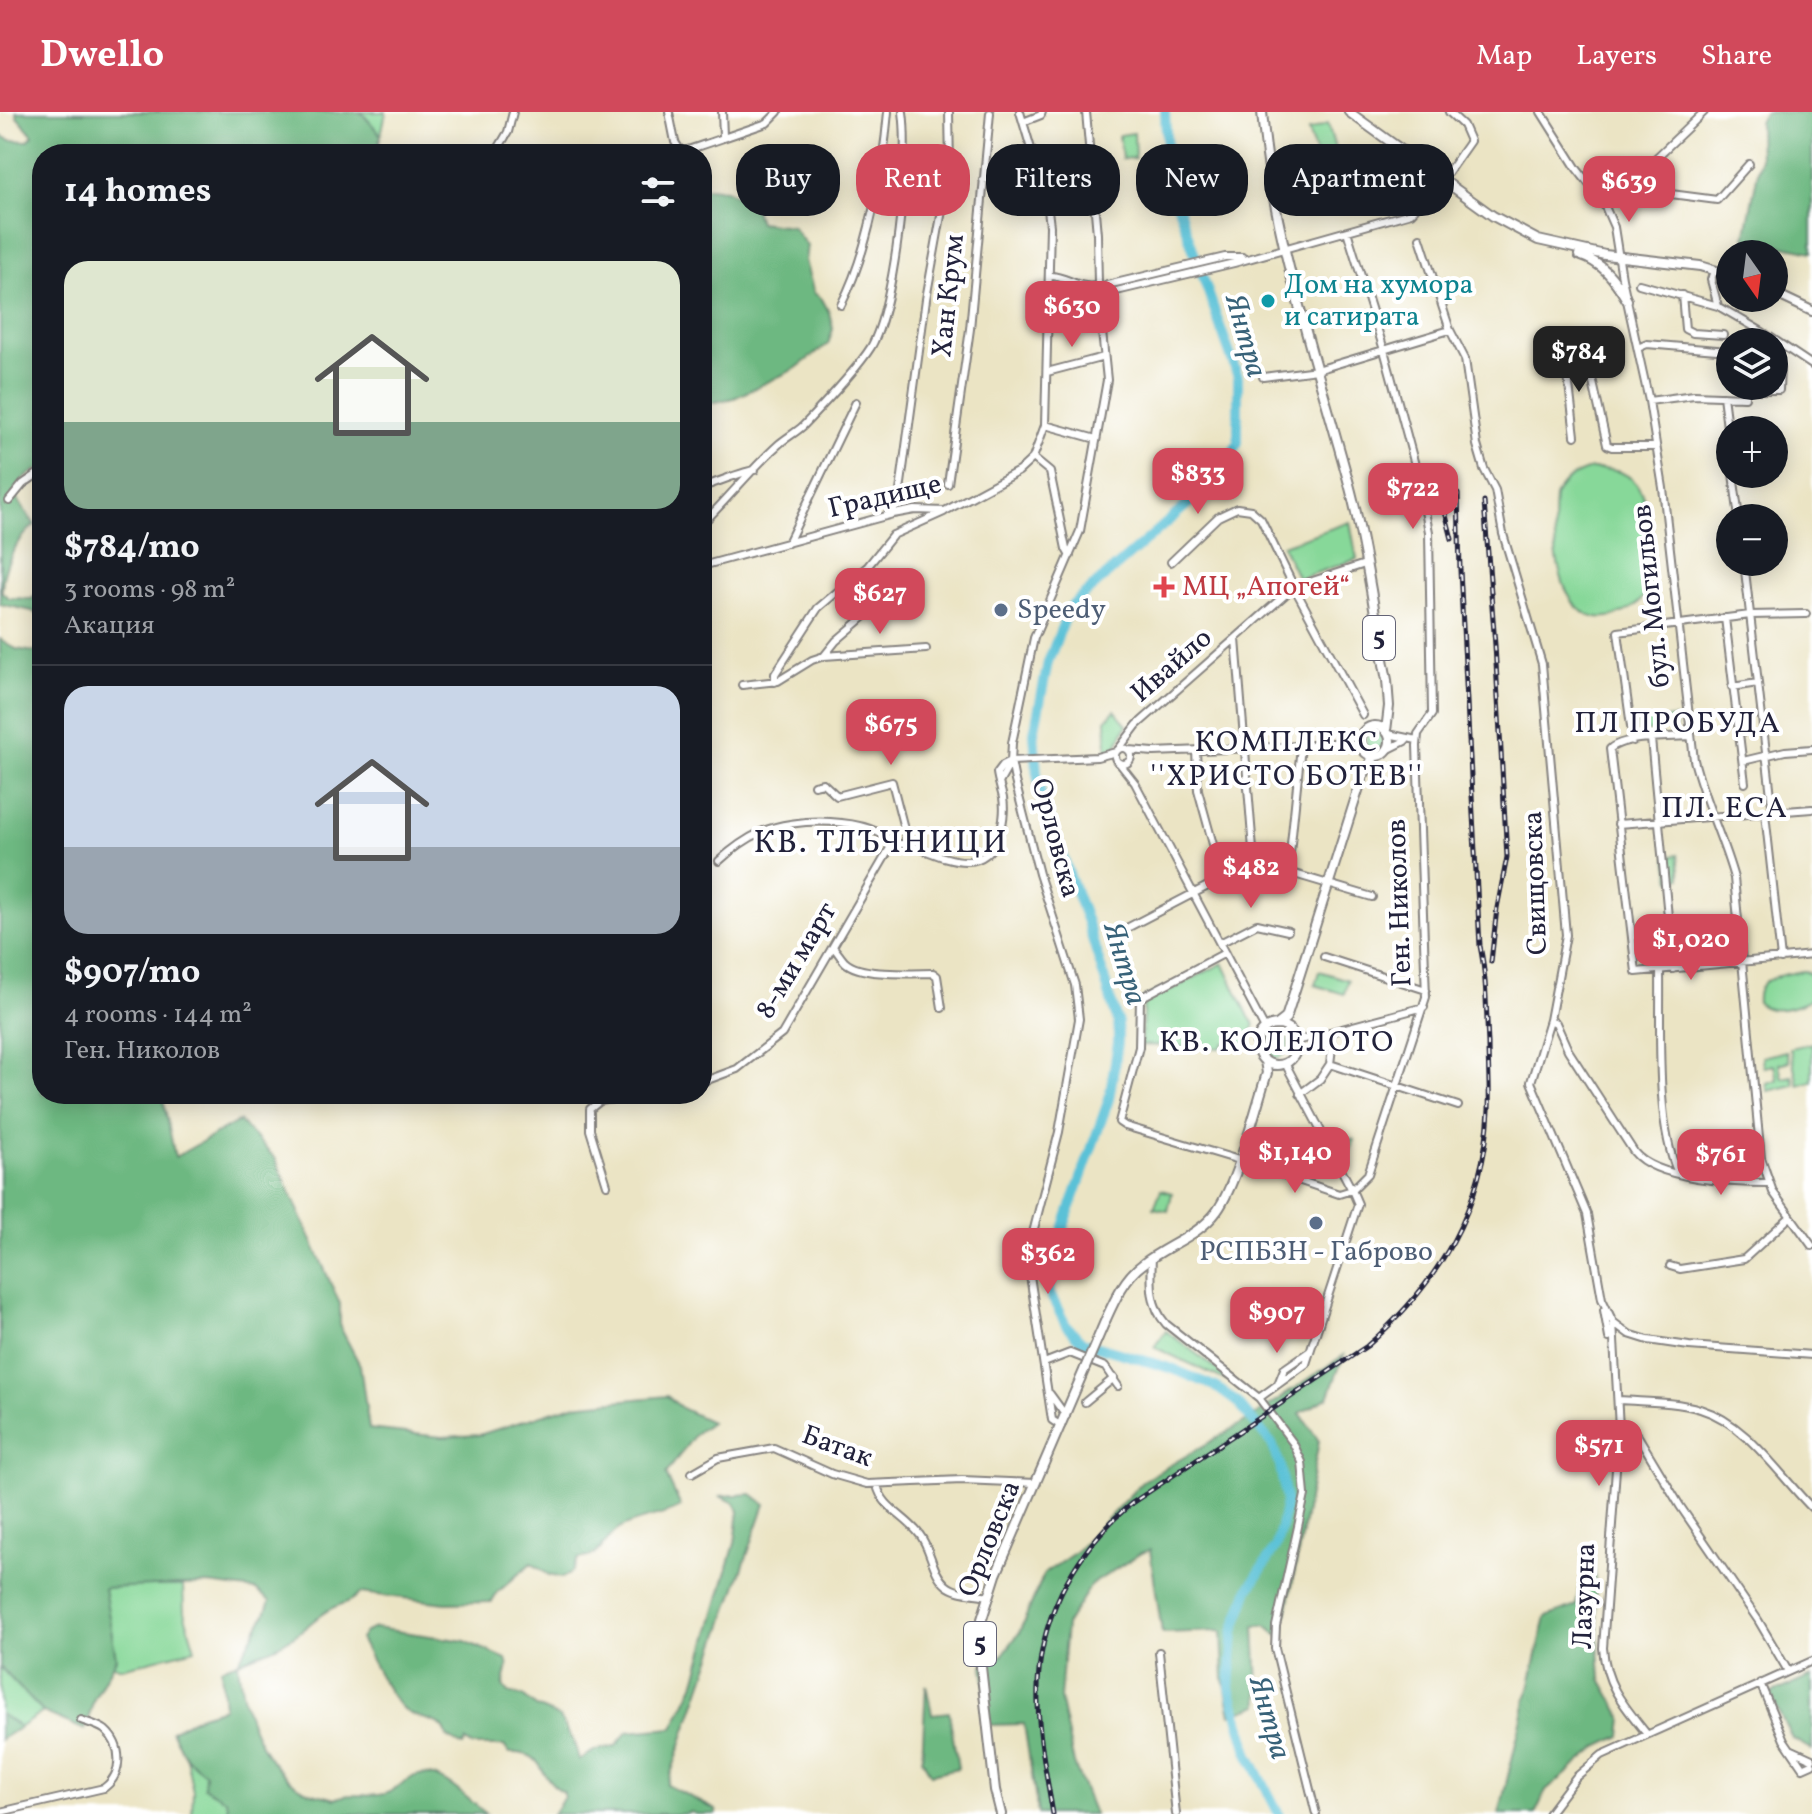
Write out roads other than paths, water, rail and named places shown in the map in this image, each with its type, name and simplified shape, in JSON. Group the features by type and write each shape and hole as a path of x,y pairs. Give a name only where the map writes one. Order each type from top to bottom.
{"main road":[{"path":"1349,112 1395,144"},
{"name":"5","path":"1262,113 1284,249 1350,486 1387,680 1387,732 1390,741 1387,750"},
{"path":"1454,186 1509,227 1601,265 1613,277 1627,300"},
{"path":"1552,245 1714,270"},
{"path":"1788,300 1812,311"},
{"path":"1362,778 1361,734 1388,712"},
{"path":"1374,726 1387,732"},
{"path":"1362,749 1376,756"},
{"path":"1265,1029 1286,1018 1362,778 1371,761 1387,750"},
{"path":"1267,1073 1294,1055 1295,1036 1286,1018"},
{"path":"1277,1025 1286,1027 1295,1036"},
{"name":"5","path":"1066,1416 1106,1319 1130,1276 1152,1257 1191,1235 1214,1214 1228,1190 1267,1073 1257,1045 1265,1029"},
{"path":"1265,1061 1283,1064"},
{"name":"Орловска","path":"1001,1814 995,1790 981,1667 981,1629 988,1596 1066,1416"}],"street":[{"path":"501,144 515,112"},
{"path":"669,112 677,144"},
{"path":"722,112 723,136"},
{"path":"704,144 767,123 778,112"},
{"path":"841,305 852,283 879,182 888,112"},
{"path":"712,514 779,444 803,425 864,356 876,337 883,316 899,222 907,135 903,112"},
{"path":"893,514 903,473 926,299 950,166 949,112"},
{"path":"1020,112 1030,144"},
{"path":"1023,122 1042,112"},
{"name":"Орловска","path":"1061,1426 1052,1420 1029,1269 1029,1248 1059,1132 1079,1019 1075,985 1039,874 1011,761 1034,638 1080,531 1107,380 1086,112"},
{"path":"1449,112 1463,125 1470,141 1454,164"},
{"name":"бул. Могильов","path":"1541,112 1577,169 1603,202 1614,227 1656,447 1691,736 1701,788 1734,878 1761,1158 1768,1183 1812,1246"},
{"path":"1603,202 1704,112"},
{"name":"Хан Крум","path":"948,484 970,329 990,113"},
{"path":"1630,181 1671,194 1717,200 1749,164"},
{"path":"1049,216 1045,425 1033,458 1050,472 1070,556"},
{"path":"1050,276 1064,276 1073,283 1100,289 1284,249 1400,216"},
{"path":"1347,231 1384,350 1419,480 1429,532 1432,714 1417,740 1407,740 1387,732"},
{"name":"Свищовска","path":"1420,238 1450,330 1465,359 1477,445 1484,469 1495,490 1503,534 1542,664 1566,935 1550,1020 1531,1082 1587,1214 1602,1299 1613,1322"},
{"path":"1714,270 1711,280 1716,299"},
{"path":"1639,284 1716,305"},
{"path":"1682,295 1685,329 1693,333 1716,335"},
{"path":"1728,312 1756,328"},
{"path":"1263,377 1317,370 1450,330"},
{"path":"1584,342 1604,440 1612,447 1656,447"},
{"path":"1638,348 1647,344 1716,350"},
{"path":"1570,347 1565,350 1575,436"},
{"path":"1788,349 1812,365"},
{"path":"1047,372 1104,357"},
{"path":"1649,401 1694,395 1716,396"},
{"path":"788,543 856,402"},
{"path":"1045,425 1096,439"},
{"name":"Градище","path":"712,563 893,514 915,510 945,511 1019,471 1033,458"},
{"path":"712,484 755,470"},
{"path":"9,501 32,478"},
{"path":"1171,562 1218,517 1244,507 1261,519 1363,715"},
{"path":"775,682 775,674 818,608 868,566 893,535 945,511"},
{"name":"Ивайло","path":"1117,751 1131,731 1294,587 1365,564"},
{"path":"1746,576 1767,757 1781,959"},
{"path":"824,656 836,641 898,588"},
{"path":"1633,741 1618,632 1750,615 1806,614"},
{"path":"1725,618 1745,783"},
{"path":"1236,639 1254,862"},
{"path":"742,685 775,682 824,656 837,653 926,649"},
{"path":"1732,687 1758,683"},
{"name":"Ивайло","path":"1128,750 1131,731"},
{"path":"719,861 759,833 792,824 846,823 879,831 895,844 908,844 970,861 986,856 996,842 1003,816 999,768 1011,761 1097,757 1128,750 1154,752 1301,746 1343,742 1361,734"},
{"path":"1691,736 1633,741 1615,744 1610,749 1636,972 1812,955"},
{"path":"1651,739 1673,969"},
{"path":"1387,750 1407,740"},
{"name":"Ген. Николов","path":"1352,1190 1368,1174 1424,1007 1426,990 1417,740"},
{"path":"1343,742 1362,749"},
{"path":"1288,873 1301,746"},
{"path":"1743,761 1785,751 1812,749"},
{"path":"1128,750 1135,783"},
{"path":"1117,751 1118,763 1135,783 1265,1029"},
{"path":"1196,751 1198,790 1222,877"},
{"path":"1097,757 1118,763 1154,752"},
{"path":"814,785 823,783 837,796 892,782 908,844"},
{"path":"1618,824 1812,809"},
{"name":"8-ми март","path":"712,1079 733,1072 782,1034 875,872 895,844"},
{"path":"1123,930 1254,862 1372,897"},
{"path":"1220,943 1257,924 1288,931"},
{"path":"833,947 844,961 856,967 904,976 933,973 937,976 942,1008"},
{"path":"1225,953 1140,998 1139,1047 1119,1120 1125,1126 1339,1194 1352,1190"},
{"path":"1324,957 1426,990"},
{"path":"1660,970 1664,1111 1678,1173"},
{"path":"1295,1036 1330,1032 1424,1007"},
{"path":"1550,1020 1556,1023 1568,1050 1634,1152 1645,1163 1710,1181 1768,1183"},
{"path":"1300,1094 1320,1079 1330,1064 1330,1032"},
{"path":"1259,1398 1278,1384 1284,1369 1310,1351 1358,1204 1283,1064"},
{"path":"1330,1064 1458,1106"},
{"path":"596,1104 590,1109 590,1130 607,1185"},
{"path":"1670,1266 1680,1269 1744,1259 1790,1217"},
{"path":"1152,1257 1152,1287 1158,1314 1166,1324 1259,1398 1293,1443 1305,1473 1305,1495 1276,1626 1275,1648 1316,1814"},
{"path":"1602,1299 1615,1374"},
{"path":"1613,1322 1615,1374"},
{"path":"1613,1322 1629,1334 1659,1343 1812,1355"},
{"path":"1044,1363 1070,1353 1105,1367 1118,1386"},
{"name":"Лазурна","path":"1615,1374 1619,1428 1603,1648 1608,1679 1618,1698 1646,1733"},
{"path":"1085,1402 1114,1378"},
{"name":"Орловска","path":"1049,1391 1066,1416"},
{"path":"1619,1400 1698,1408 1722,1419 1771,1460 1812,1508"},
{"path":"1619,1428 1630,1430 1638,1436 1788,1671"},
{"name":"Батак","path":"692,1473 718,1458 774,1448 853,1482 877,1485 962,1480 1036,1483"},
{"name":"Батак","path":"877,1485 880,1500 911,1523 923,1539 945,1584 954,1590 988,1596"},
{"path":"1159,1652 1176,1814"},
{"path":"1548,1814 1565,1789 1602,1755 1812,1661"},
{"path":"1760,1683 1790,1749 1803,1768 1812,1761 1790,1749"},
{"path":"0,1812 104,1788 111,1782 119,1761 114,1740 104,1729 81,1720"}],"waterway":[{"name":"Янтра","path":"1165,112 1168,178 1238,377 1238,443 1220,476 1069,608 1048,662 1034,733 1042,800 1087,922 1118,1023 1109,1099 1053,1257 1049,1292 1066,1325 1082,1342 1173,1369 1216,1387 1238,1403 1272,1444 1280,1465 1286,1501 1276,1546 1249,1589 1234,1631 1230,1688 1249,1755 1279,1814"}],"railway":[{"path":"1439,488 1452,539"},
{"path":"1053,1814 1040,1731 1039,1674 1051,1618 1075,1567 1092,1544 1132,1503 1367,1346 1393,1322 1416,1296 1453,1241 1478,1179 1489,1110 1488,1043 1480,946 1458,494"},
{"path":"1484,502 1507,857 1491,962"}],"place":[{"name":"Дом на хумора и сатирата","path":"1268,301"},
{"name":"МЦ „Апогей“","path":"1164,587"},
{"name":"Speedy","path":"1001,610"},
{"name":"РСПБЗН - Габрово","path":"1316,1223"}],"district":[{"name":"ПЛ ПРОБУДА","path":"1678,724"},
{"name":"КОМПЛЕКС ''ХРИСТО БОТЕВ''","path":"1287,760"},
{"name":"ПЛ. ЕСА","path":"1725,809"},
{"name":"КВ. ТЛЪЧНИЦИ","path":"881,844"},
{"name":"КВ. КОЛЕЛОТО","path":"1277,1043"}]}
